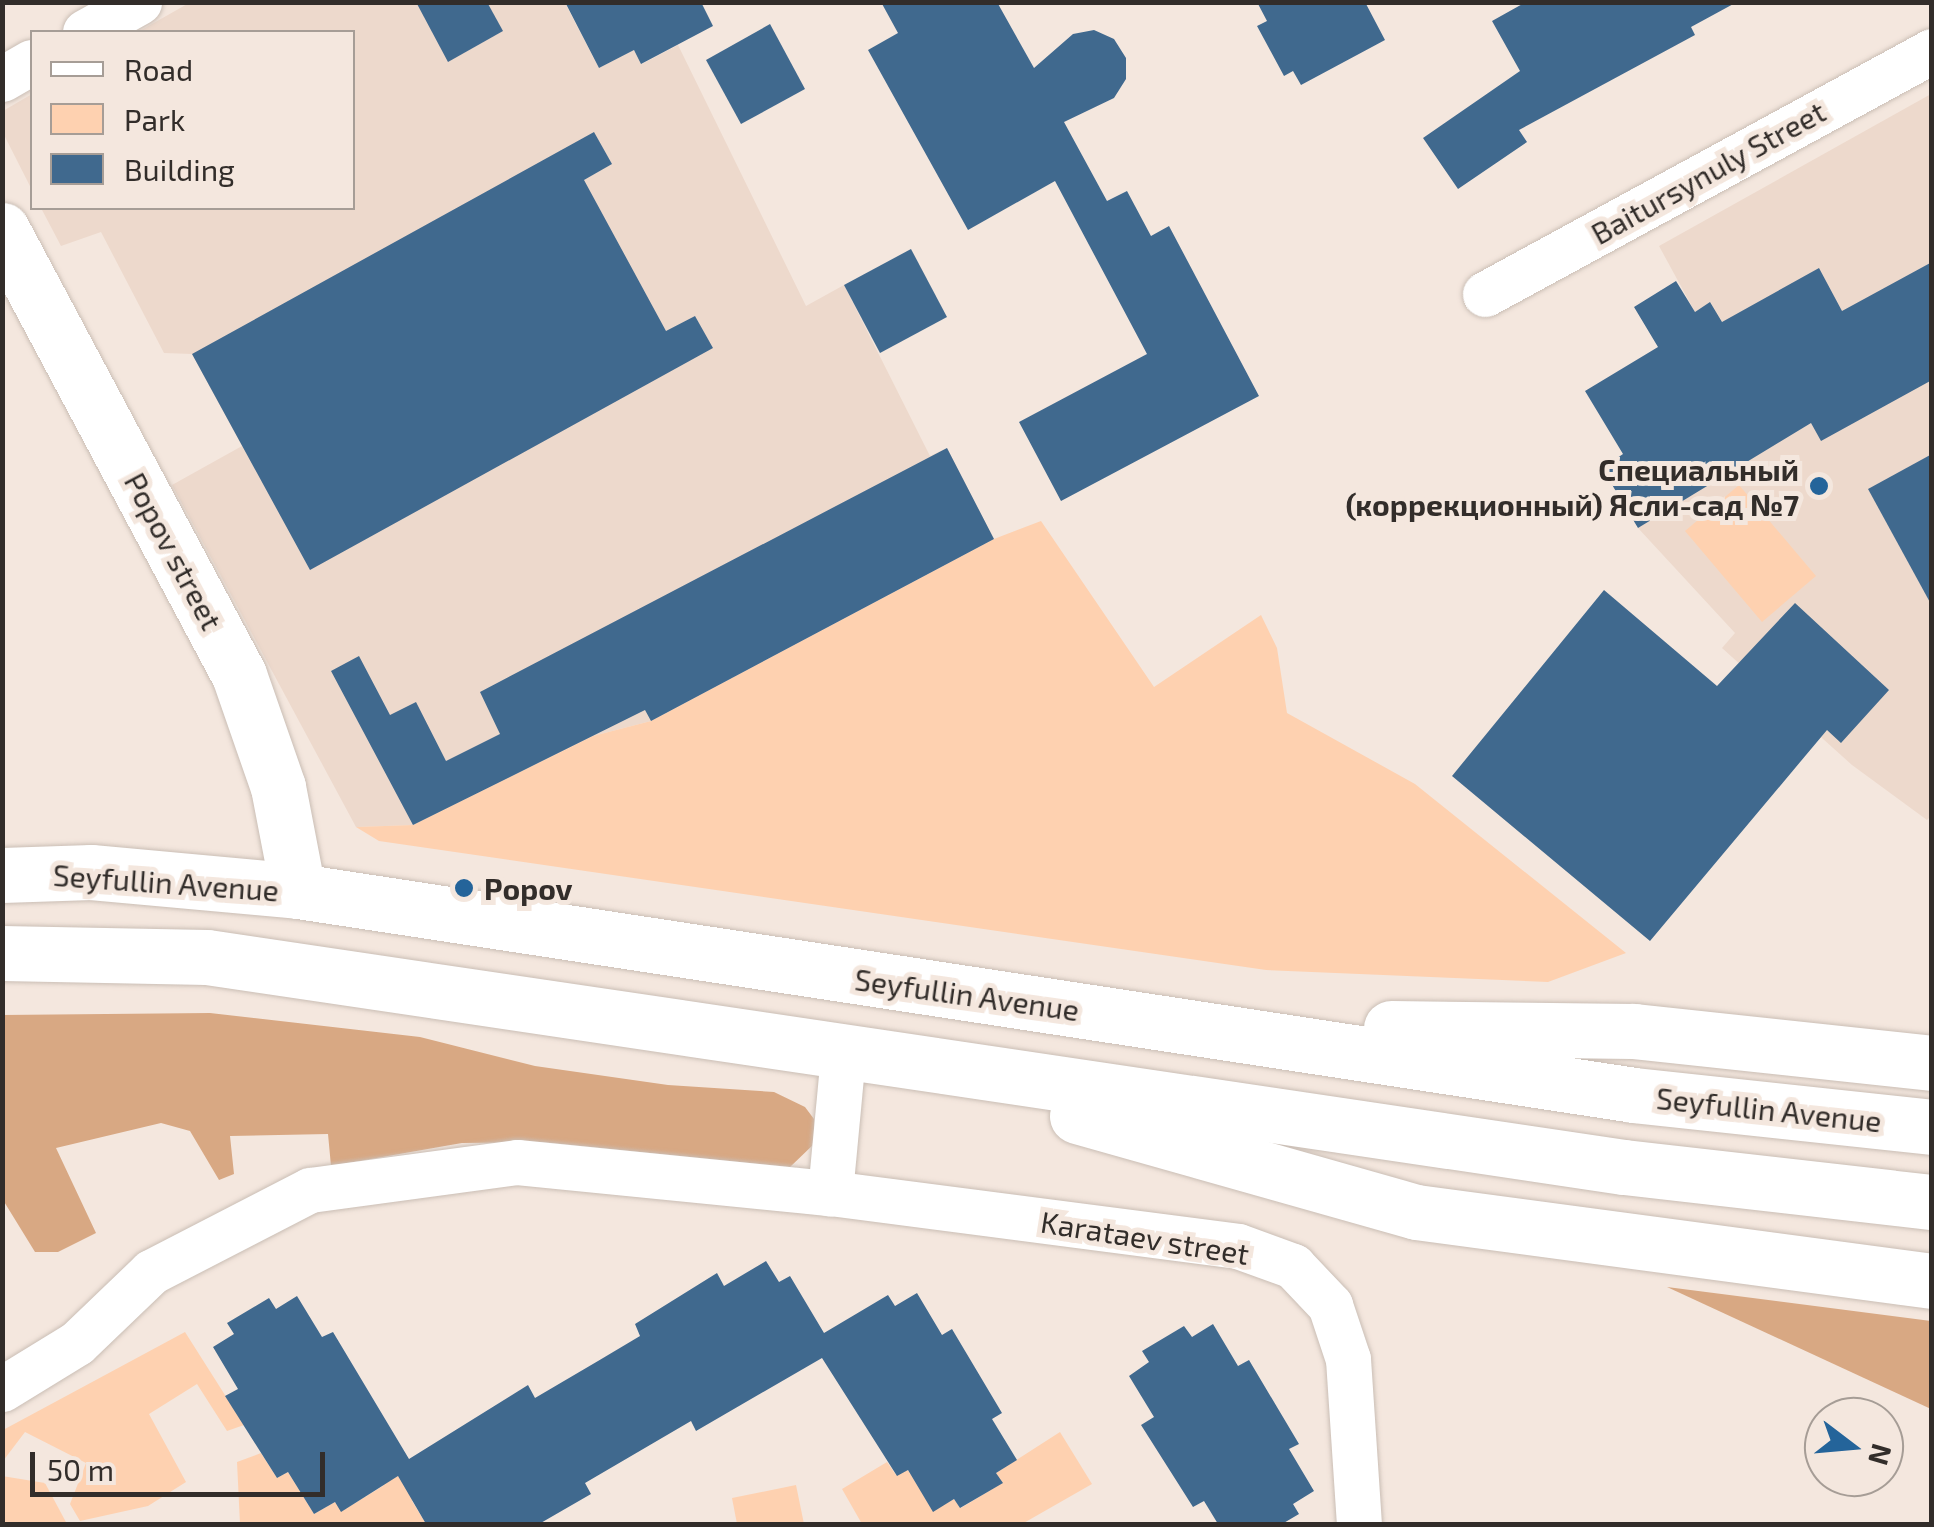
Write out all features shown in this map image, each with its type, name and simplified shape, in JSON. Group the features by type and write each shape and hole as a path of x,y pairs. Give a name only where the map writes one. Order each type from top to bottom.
{"main road":[{"name":"Popov street","path":"2,230 239,676 278,787 298,891"},
{"name":"Seyfullin Avenue","path":"2,875 91,872 298,891 1634,1094 1932,1127"},
{"path":"2,953 207,956 896,1063 1624,1167 1932,1202"},
{"path":"1191,1025 1634,1032 1932,1064"},
{"path":"896,1063 1358,1200 1932,1281"}],"street":[{"path":"89,30 139,2"},
{"name":"Baitursynuly Street","path":"1484,294 1932,51"},
{"path":"2,79 30,63"},
{"path":"830,1194 838,1144 843,1055"},
{"name":"Karataev street","path":"2,1389 77,1343 151,1272 310,1190 517,1162 830,1194 1238,1246 1292,1266 1330,1305 1348,1359 1360,1524"}],"shaded area":[{"path":"189,3 565,3 599,68 634,50 642,64 678,45 806,306 844,285 930,456 947,448 994,539 651,721 593,736 413,825 356,827 172,485 242,446 192,354 164,353 101,232 61,246 42,210 355,210 355,30 142,30"},
{"name":"Специальный (коррекционный) Ясли-сад №7","path":"1931,94 1931,816 1927,820 1852,765 1722,648 1735,633 1638,528 1775,444 1710,303 1695,312 1659,246"},
{"path":"30,95 30,186 2,131 3,111"},
{"path":"210,1013 420,1037 535,1066 668,1085 774,1092 805,1107 814,1119 815,1143 790,1167 542,1142 462,1143 331,1166 328,1134 230,1136 234,1174 219,1180 190,1131 161,1123 56,1148 96,1233 58,1252 35,1252 3,1200 2,1015"},
{"path":"1667,1287 1931,1321 1931,1409"}],"green space":[{"path":"1739,485 1816,576 1762,622 1685,531"},
{"path":"1041,521 1154,687 1261,615 1277,648 1287,713 1415,784 1626,953 1548,982 1266,970 379,841 356,827 413,825 593,736 651,721 994,539"},
{"path":"185,1332 244,1425 227,1431 197,1384 149,1414 186,1482 148,1506 80,1521 70,1504 86,1463 25,1432 3,1461 3,1430"},
{"path":"1060,1432 1092,1484 1022,1524 862,1524 842,1489 887,1462 896,1475 908,1470 933,1511 954,1499 961,1508 1002,1483 996,1473"},
{"path":"261,1453 277,1478 288,1472 314,1514 335,1502 342,1511 383,1486 398,1463 422,1494 412,1501 426,1524 240,1524 237,1462"},
{"path":"2,1476 45,1483 67,1524 3,1524"},
{"path":"796,1485 804,1524 737,1524 732,1498"}],"building":[{"path":"416,2 487,2 503,31 448,62"},
{"path":"565,2 701,2 713,26 641,64 634,50 599,68"},
{"path":"881,2 997,2 1034,68 1073,34 1094,30 1114,39 1126,58 1126,79 1114,98 1064,122 1107,201 1127,191 1151,236 1169,226 1259,396 1061,501 1019,422 1147,354 1055,181 968,230 868,50 898,33"},
{"path":"1257,2 1365,2 1385,40 1301,85 1293,71 1284,76 1257,26 1267,21"},
{"path":"1526,2 1737,2 1691,27 1695,35 1519,130 1527,142 1458,189 1423,138 1520,71 1492,21"},
{"path":"770,24 805,89 741,124 706,60"},
{"path":"594,132 612,164 584,180 666,331 695,316 713,348 310,570 192,354"},
{"path":"911,249 947,317 880,353 844,285"},
{"path":"1932,262 1932,380 1821,441 1811,423 1638,528 1602,468 1623,454 1585,391 1658,347 1634,307 1676,281 1695,312 1710,302 1722,322 1819,268 1842,311"},
{"path":"947,448 994,539 651,721 645,710 413,825 331,671 359,656 390,715 416,702 446,761 500,734 480,692"},
{"path":"1932,454 1932,606 1868,489"},
{"path":"1604,590 1717,686 1795,603 1889,690 1841,743 1827,730 1650,941 1452,776"},
{"path":"766,1261 779,1282 790,1276 824,1333 888,1295 895,1306 917,1293 942,1335 952,1329 1002,1413 992,1419 1017,1460 996,1473 1003,1483 960,1508 954,1499 933,1512 908,1470 897,1476 822,1358 696,1431 691,1421 585,1483 591,1494 539,1524 426,1524 398,1476 341,1512 335,1502 314,1514 288,1472 277,1478 225,1396 238,1389 213,1347 234,1334 227,1323 269,1298 276,1309 297,1296 322,1337 333,1332 409,1459 528,1385 535,1398 640,1336 635,1324 717,1273 724,1286"},
{"path":"1213,1324 1238,1366 1249,1360 1299,1444 1289,1449 1314,1491 1293,1504 1299,1514 1282,1524 1218,1524 1204,1501 1193,1507 1141,1425 1154,1417 1129,1376 1149,1362 1142,1351 1184,1326 1192,1337"}],"place":[{"name":"Специальный (коррекционный) Ясли-сад №7","path":"1819,486"},
{"name":"Popov","path":"464,888"}]}
